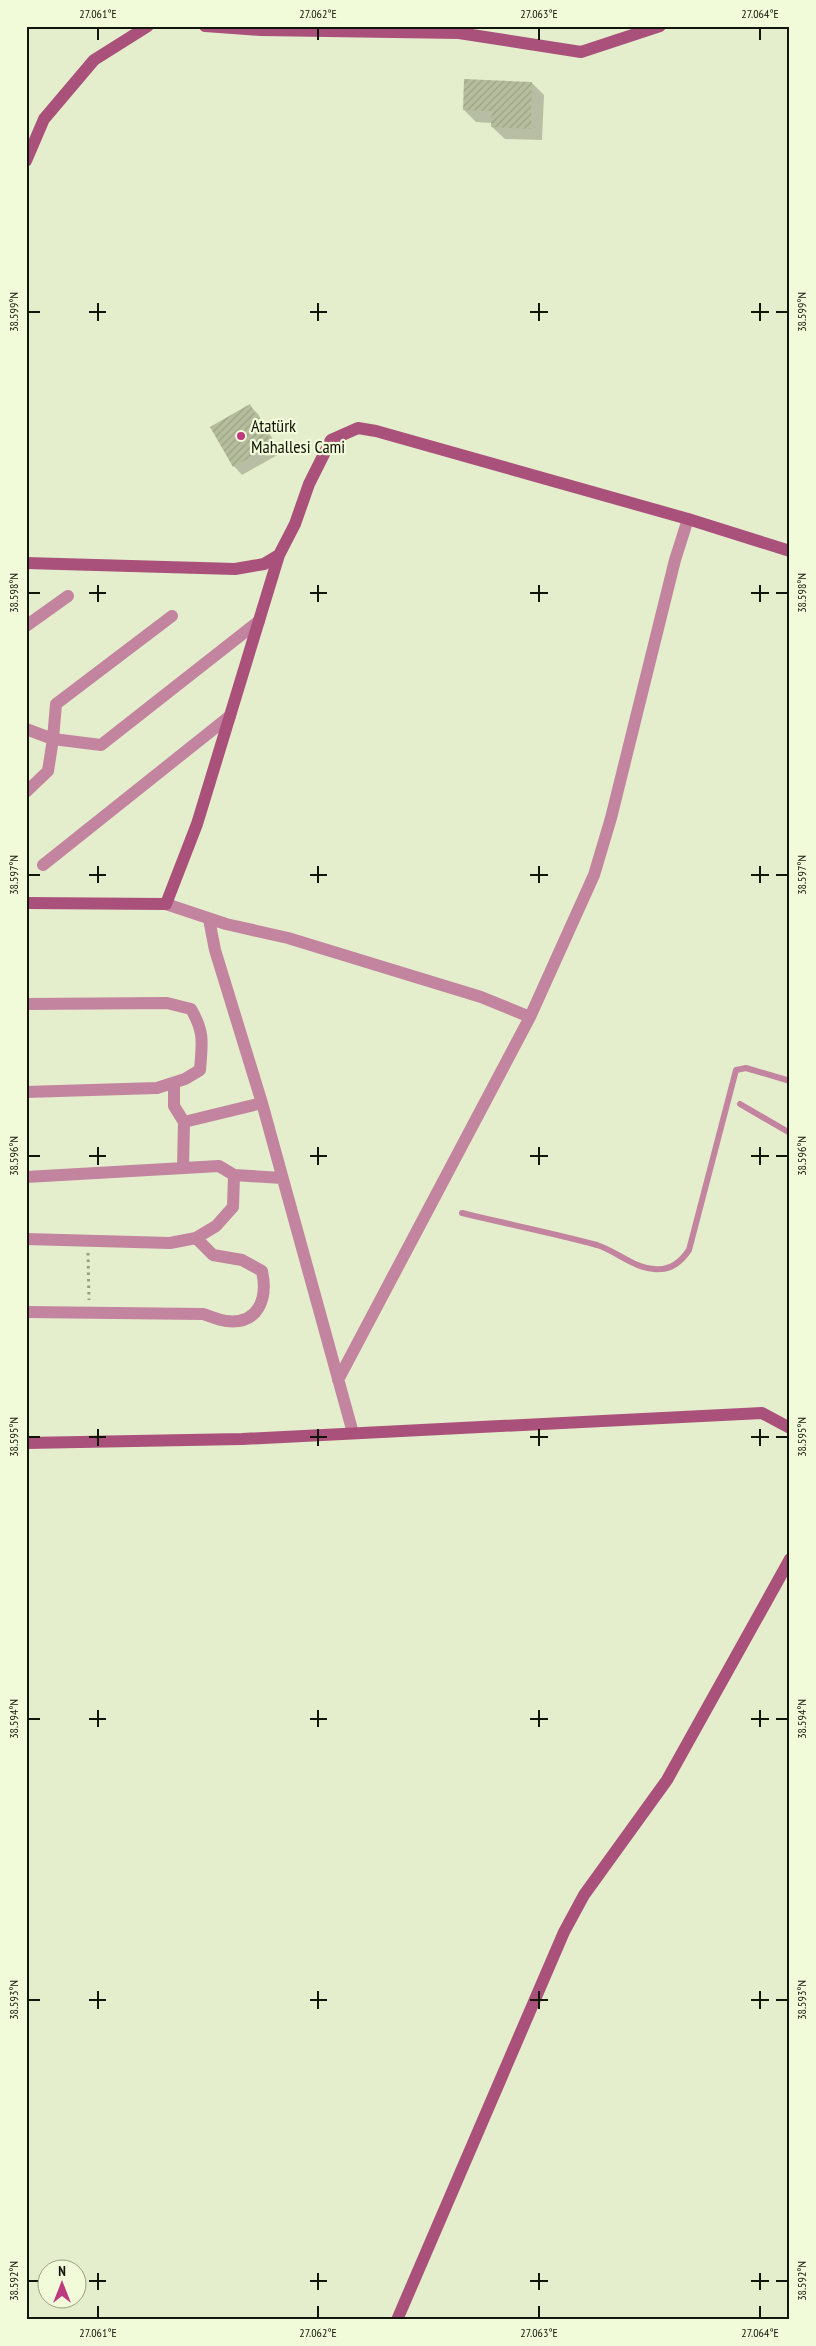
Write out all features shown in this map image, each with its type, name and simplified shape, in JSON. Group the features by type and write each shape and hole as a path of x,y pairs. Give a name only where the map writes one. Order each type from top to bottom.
{"street":[{"path":"26,161 44,119 94,60 148,26"},
{"path":"206,26 261,30 459,33 581,52 660,26"},
{"path":"166,904 197,824 279,555 295,524 309,484 331,440 358,428 688,519 790,551"},
{"path":"338,1380 530,1017 594,875 603,848 675,560 688,519"},
{"path":"26,563 235,569 264,564 279,555"},
{"path":"26,626 68,596"},
{"path":"26,792 48,771 56,704 172,616"},
{"path":"26,729 53,739 101,745 259,621"},
{"path":"44,864 230,716"},
{"path":"26,903 166,904 209,919 288,938 481,997 530,1017"},
{"path":"209,919 215,950 262,1103 353,1433"},
{"path":"26,1004 167,1003 191,1009 201,1025 200,1070 186,1079 157,1088 26,1092"},
{"path":"174,1083 174,1106 184,1122 183,1167"},
{"path":"184,1122 262,1103"},
{"path":"26,1177 218,1166 234,1175 282,1178"},
{"path":"26,1239 170,1243 196,1238 216,1226 233,1207 234,1175"},
{"path":"26,1312 203,1314 226,1321 238,1321 252,1316 262,1303 266,1286 262,1271 242,1260 213,1255 196,1238"},
{"path":"26,1443 242,1439 762,1414 790,1428"},
{"path":"397,2320 564,1932 584,1895 667,1780 790,1559"}],"lane":[{"path":"462,1213 599,1246 646,1268 662,1269 670,1267 678,1263 689,1250 736,1070 746,1068 790,1080"},
{"path":"740,1104 790,1132"}],"path":[{"path":"88,1241 89,1313"}],"building":[{"path":"464,79 532,82 531,129 491,127 492,111 463,110"},
{"name":"Atatürk Mahallesi Cami","path":"250,404 273,445 233,467 210,427"}],"place":[{"name":"Atatürk Mahallesi Cami","path":"241,436"}]}
